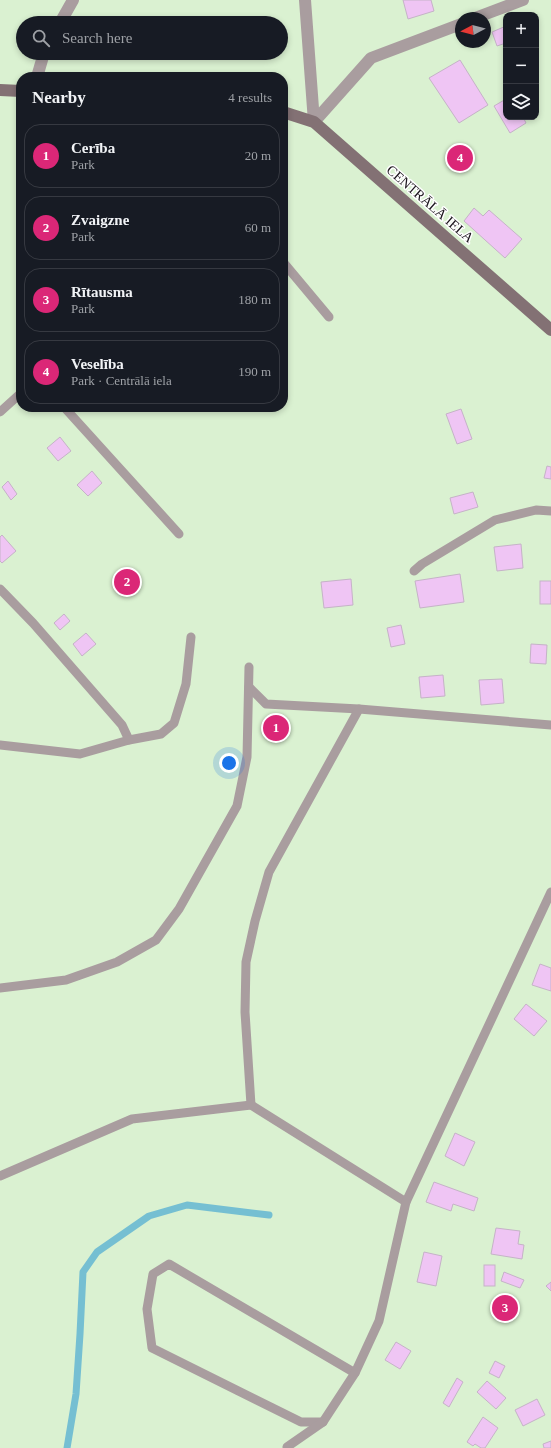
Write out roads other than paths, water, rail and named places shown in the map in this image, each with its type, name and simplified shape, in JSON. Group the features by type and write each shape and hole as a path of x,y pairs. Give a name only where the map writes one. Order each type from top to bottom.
{"street":[{"path":"64,16 73,0"},
{"path":"305,0 314,122"},
{"path":"491,12 523,0"},
{"path":"314,122 371,58 455,26"},
{"path":"38,72 42,60"},
{"path":"0,90 16,91"},
{"name":"CENTRĀLĀ IELA","path":"288,114 314,122 551,330"}],"lane":[{"path":"288,268 329,317"},
{"path":"0,412 16,398"},
{"path":"69,412 179,534"},
{"path":"414,571 422,564 495,520 536,510 551,511"},
{"path":"0,589 33,623 122,725 129,740"},
{"path":"0,745 80,754 129,740 160,734 174,723 186,684 191,637"},
{"path":"0,988 66,980 117,962 156,940 180,910 237,806 246,757 249,667"},
{"path":"249,687 266,704 359,709 551,725"},
{"path":"251,1105 245,1012 246,962 255,921 269,872 359,709"},
{"path":"287,1447 323,1422 355,1373 379,1321 406,1202 551,892"},
{"path":"0,1176 132,1119 251,1105 406,1202"},
{"path":"323,1422 301,1422 152,1348 147,1309 153,1274 169,1264 355,1373"}],"waterway":[{"path":"67,1448 76,1394 83,1272 97,1252 149,1216 187,1205 269,1215"}],"place":[{"name":"Veselība","path":"460,158"},
{"name":"Zvaigzne","path":"127,582"},
{"name":"Cerība","path":"276,728"},
{"name":"Rītausma","path":"505,1308"}]}
